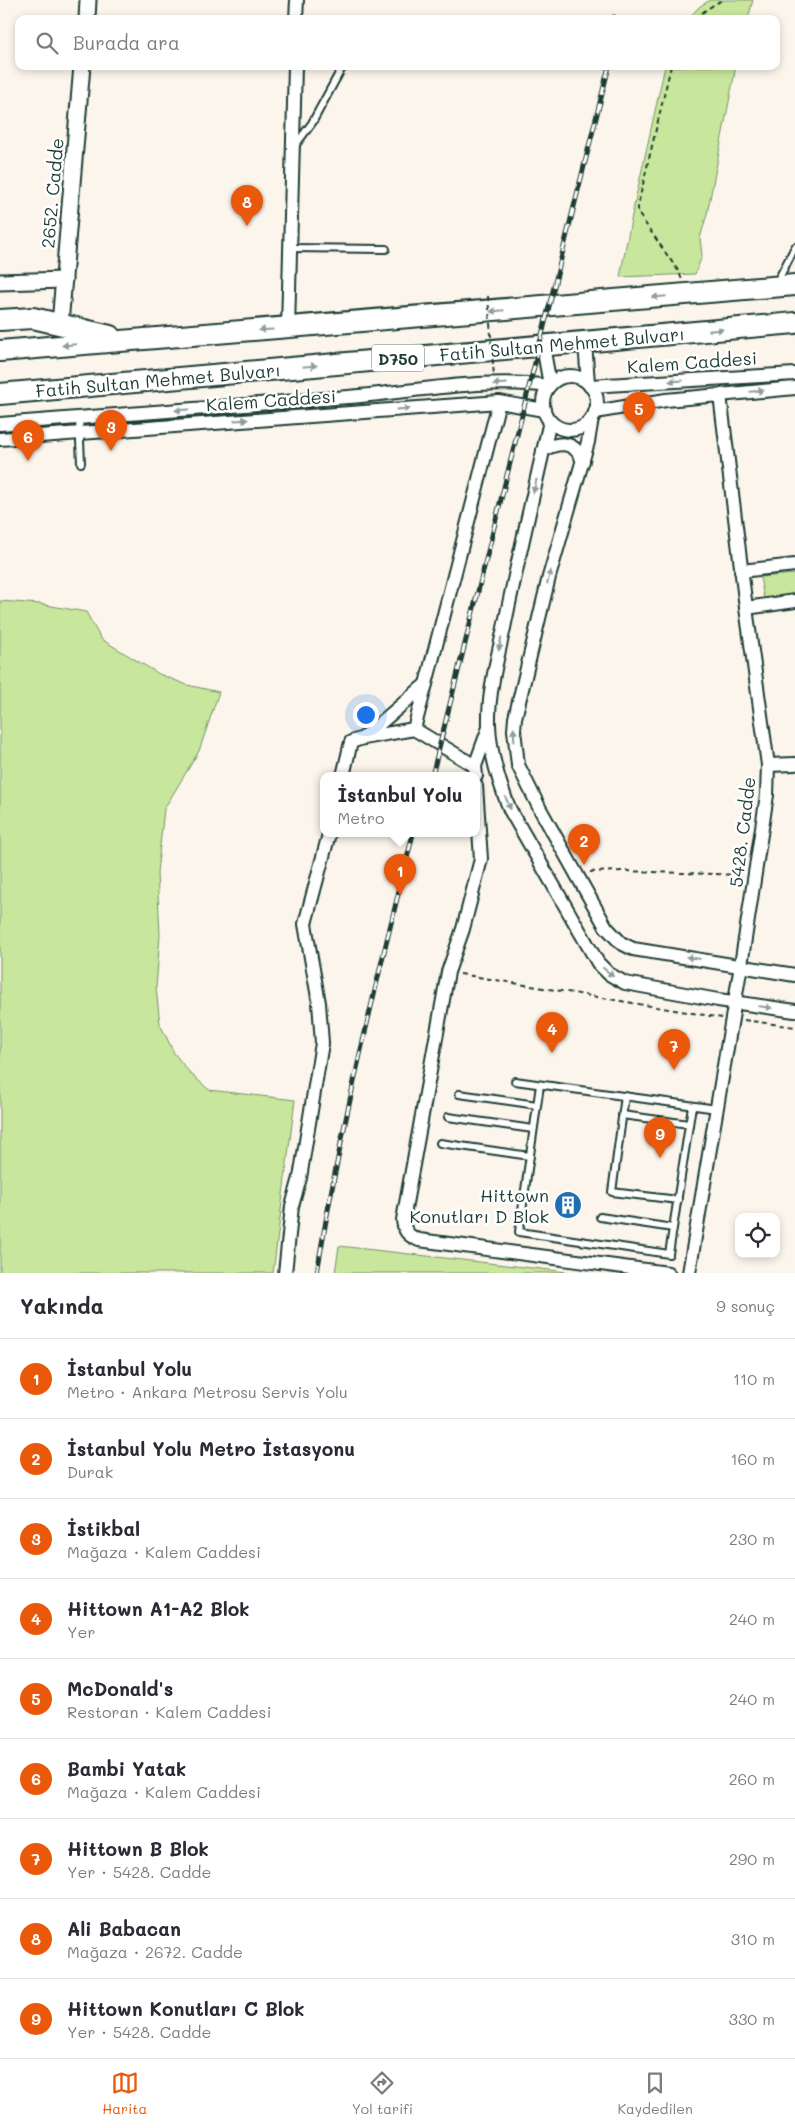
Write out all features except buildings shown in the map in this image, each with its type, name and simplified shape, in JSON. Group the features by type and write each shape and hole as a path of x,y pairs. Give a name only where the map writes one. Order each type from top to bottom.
{"highway":[{"name":"D750","path":"0,351 795,285"},
{"path":"0,320 33,318 129,340"},
{"name":"Fatih Sultan Mehmet Bulvarı","path":"0,394 795,323"}],"street":[{"path":"87,15 88,0"},
{"path":"296,15 297,0"},
{"name":"2652. Cadde","path":"60,324 82,70"},
{"path":"288,328 295,70"},
{"path":"0,282 64,280"},
{"path":"585,342 589,385"},
{"path":"543,346 550,386"},
{"name":"Kalem Caddesi","path":"589,385 795,374"},
{"path":"344,772 351,742 414,729 475,771 489,725 492,687 543,450 547,416 544,395 559,378 567,376 582,379 596,395 593,415 583,461 549,578 515,718 514,730 518,766 606,927 621,943 633,949 795,975"},
{"name":"Kalem Caddesi","path":"0,424 471,386 524,383 550,386"},
{"name":"Kalem Caddesi","path":"593,415 626,405 795,388"},
{"name":"5428. Cadde","path":"689,1273 735,1002 767,795 768,765 741,571 720,395"},
{"path":"414,729 499,402"},
{"name":"Kalem Caddesi","path":"0,439 499,402 547,416"},
{"path":"547,416 556,426 572,430 586,424 593,415"},
{"path":"543,450 553,444 562,444 572,447 580,453 583,461"},
{"path":"741,571 795,566"},
{"path":"746,608 795,601"},
{"path":"363,738 426,684"},
{"path":"489,725 496,769 510,810 603,970 625,983 795,1011"},
{"path":"768,765 795,764"},
{"path":"285,1273 292,1206 300,1178 322,1043 319,1003 305,924 328,837"},
{"path":"479,837 481,860 463,929 448,972 403,1220 406,1232 419,1240 668,1273"}],"lane":[{"path":"292,150 312,123 340,70"},
{"path":"289,248 386,249"},
{"path":"774,287 795,248"},
{"path":"79,418 81,463"},
{"path":"515,1081 717,1109"},
{"path":"540,1085 519,1232 670,1254 692,1106"},
{"path":"459,1094 537,1105"},
{"path":"625,1096 612,1192 678,1200"},
{"path":"622,1115 689,1124"},
{"path":"448,1117 533,1129"},
{"path":"440,1142 530,1156"},
{"path":"600,1218 674,1228"}],"path":[{"path":"700,15 722,0"},
{"path":"670,70 638,204 638,213 679,272 686,294"},
{"path":"488,296 494,377"},
{"path":"587,868 590,872 623,871 755,875"},
{"path":"448,972 715,1017"},
{"path":"766,1023 795,1027"}],"green space":[{"path":"710,0 753,0 749,15 692,15 699,7"},
{"path":"664,70 735,70 707,214 700,238 702,256 695,274 620,277"},
{"path":"795,574 795,596 764,599 760,577"},
{"path":"0,601 40,604 86,612 101,639 159,674 187,685 219,692 199,751 164,809 157,873 160,935 156,988 160,1024 174,1053 189,1072 209,1090 295,1100 273,1273 0,1273"},
{"path":"339,1246 576,1273 335,1273"}],"railway":[{"path":"433,772 608,70"},
{"path":"317,1273 348,1107 412,837"}],"place":[{"name":"Ali Babacan","path":"247,226"},
{"name":"McDonald's","path":"639,433"},
{"name":"İstikbal","path":"111,451"},
{"name":"Bambi Yatak","path":"28,461"},
{"name":"İstanbul Yolu Metro İstasyonu","path":"584,865"},
{"name":"İstanbul Yolu","path":"400,895"},
{"name":"Hittown A1-A2 Blok","path":"552,1053"},
{"name":"Hittown B Blok","path":"674,1070"},
{"name":"Hittown Konutları C Blok","path":"660,1158"},
{"name":"Hittown Konutları D Blok","path":"568,1205"}]}
